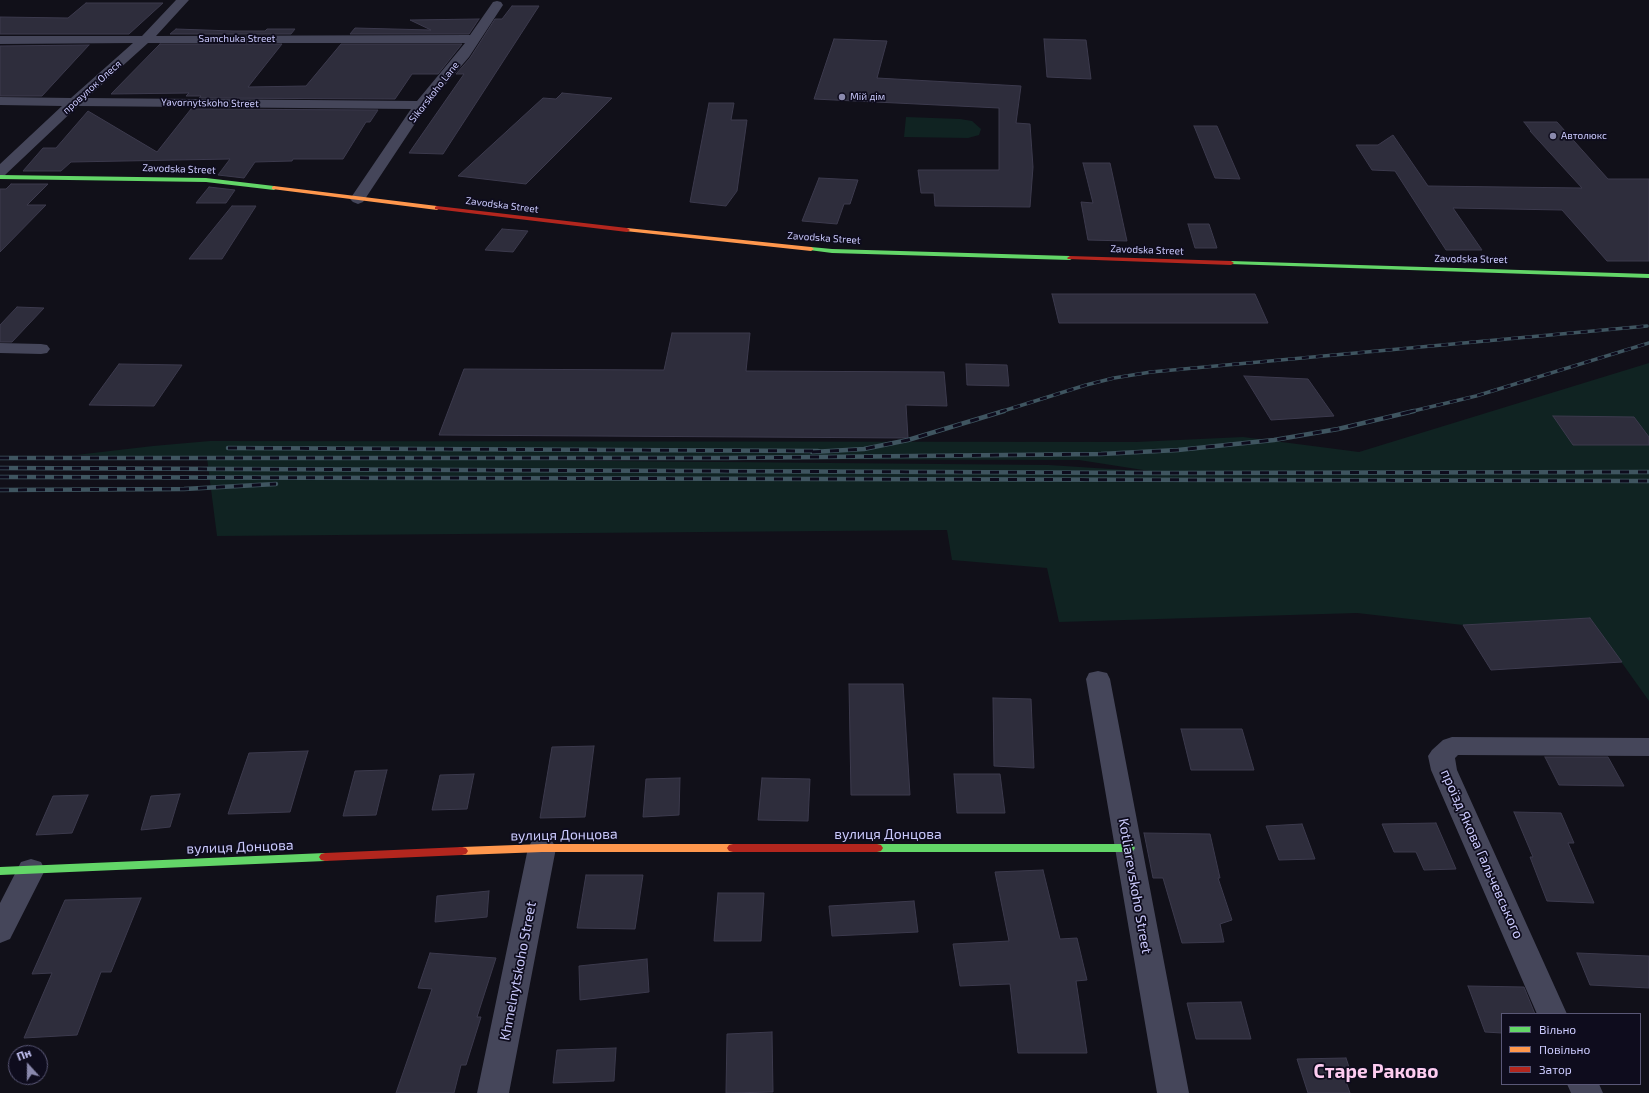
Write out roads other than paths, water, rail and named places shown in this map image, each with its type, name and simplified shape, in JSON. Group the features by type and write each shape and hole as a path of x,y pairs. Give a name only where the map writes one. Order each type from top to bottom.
{"street":[{"name":"провулок Олеся","path":"0,172 74,102 146,39 183,0"},
{"name":"Sikorskoho Lane","path":"358,199 421,105 474,39 497,5"},
{"name":"Samchuka Street","path":"0,40 474,39"},
{"name":"Yavornytskoho Street","path":"0,101 421,105"},
{"name":"Zavodska Street","path":"0,177 206,180 716,240 832,251 1649,276"},
{"path":"0,348 41,349"},
{"name":"Kotliarevskoho Street","path":"1098,679 1173,1093"},
{"name":"проїзд Якова Гальчевського","path":"1552,1013 1444,770 1441,756 1452,746 1649,747"},
{"name":"вулиця Донцова","path":"0,871 542,848 1129,848"},
{"name":"Khmelnytskoho Street","path":"494,1093 542,848"},
{"path":"0,931 31,870"}],"railway":[{"path":"1000,412 1086,385 1114,378 1151,372 1647,326"},
{"path":"1409,412 1476,396 1649,343"},
{"path":"812,452 864,449 908,440 1004,411"},
{"path":"0,458 726,458 1101,454 1178,450 1274,440 1338,429 1414,411"},
{"path":"228,448 818,451"},
{"path":"0,468 1163,473 1649,472"},
{"path":"0,477 1649,481"},
{"path":"0,490 184,489 276,484"}],"place":[{"name":"Мій дім","path":"842,97"},
{"name":"Автолюкс","path":"1553,136"}],"district":[{"name":"Старе Раково","path":"1376,1072"}]}
